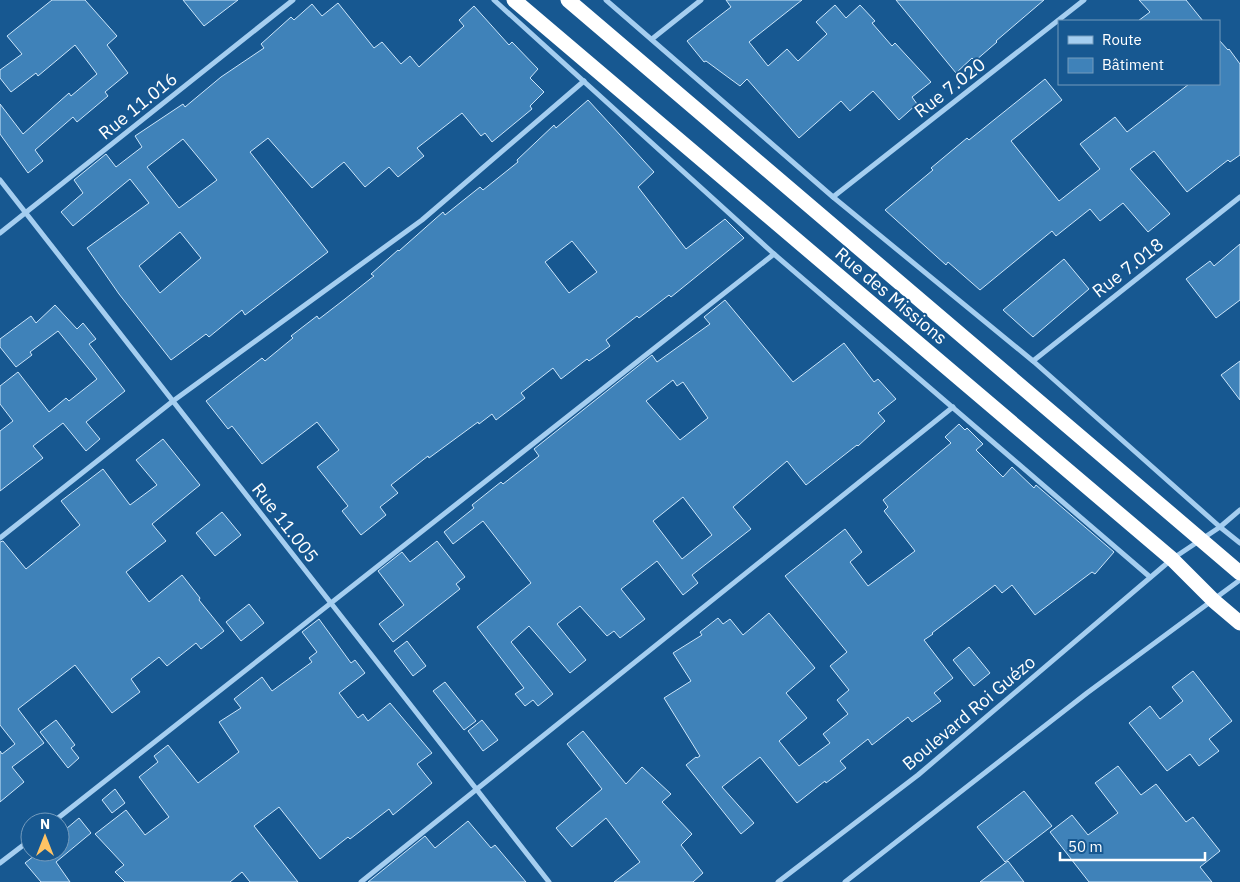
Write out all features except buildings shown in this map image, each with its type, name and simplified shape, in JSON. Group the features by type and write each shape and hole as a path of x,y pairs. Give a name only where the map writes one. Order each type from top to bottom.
{"highway":[{"name":"Rue des Missions","path":"514,0 1172,559 1240,623"},
{"name":"Rue des Missions","path":"568,0 1240,573"}],"street":[{"name":"Rue 11.016","path":"0,234 293,0"},
{"path":"494,0 774,254 1150,577"},
{"path":"606,0 833,197 1033,361 1240,543"},
{"path":"652,39 701,0"},
{"name":"Rue 7.020","path":"1059,20 1084,0"},
{"name":"Rue 7.020","path":"833,197 1058,20"},
{"path":"0,538 173,401 422,220 584,81"},
{"name":"Rue 11.005","path":"0,180 549,882"},
{"name":"Rue 7.018","path":"1033,361 1240,197"},
{"path":"65,812 774,254"},
{"path":"361,882 953,407"},
{"name":"Boulevard Roi Guézo","path":"778,882 918,775 1172,559 1220,527 1240,510"},
{"path":"844,882 1087,693 1240,580"},
{"path":"0,863 20,848"}]}
